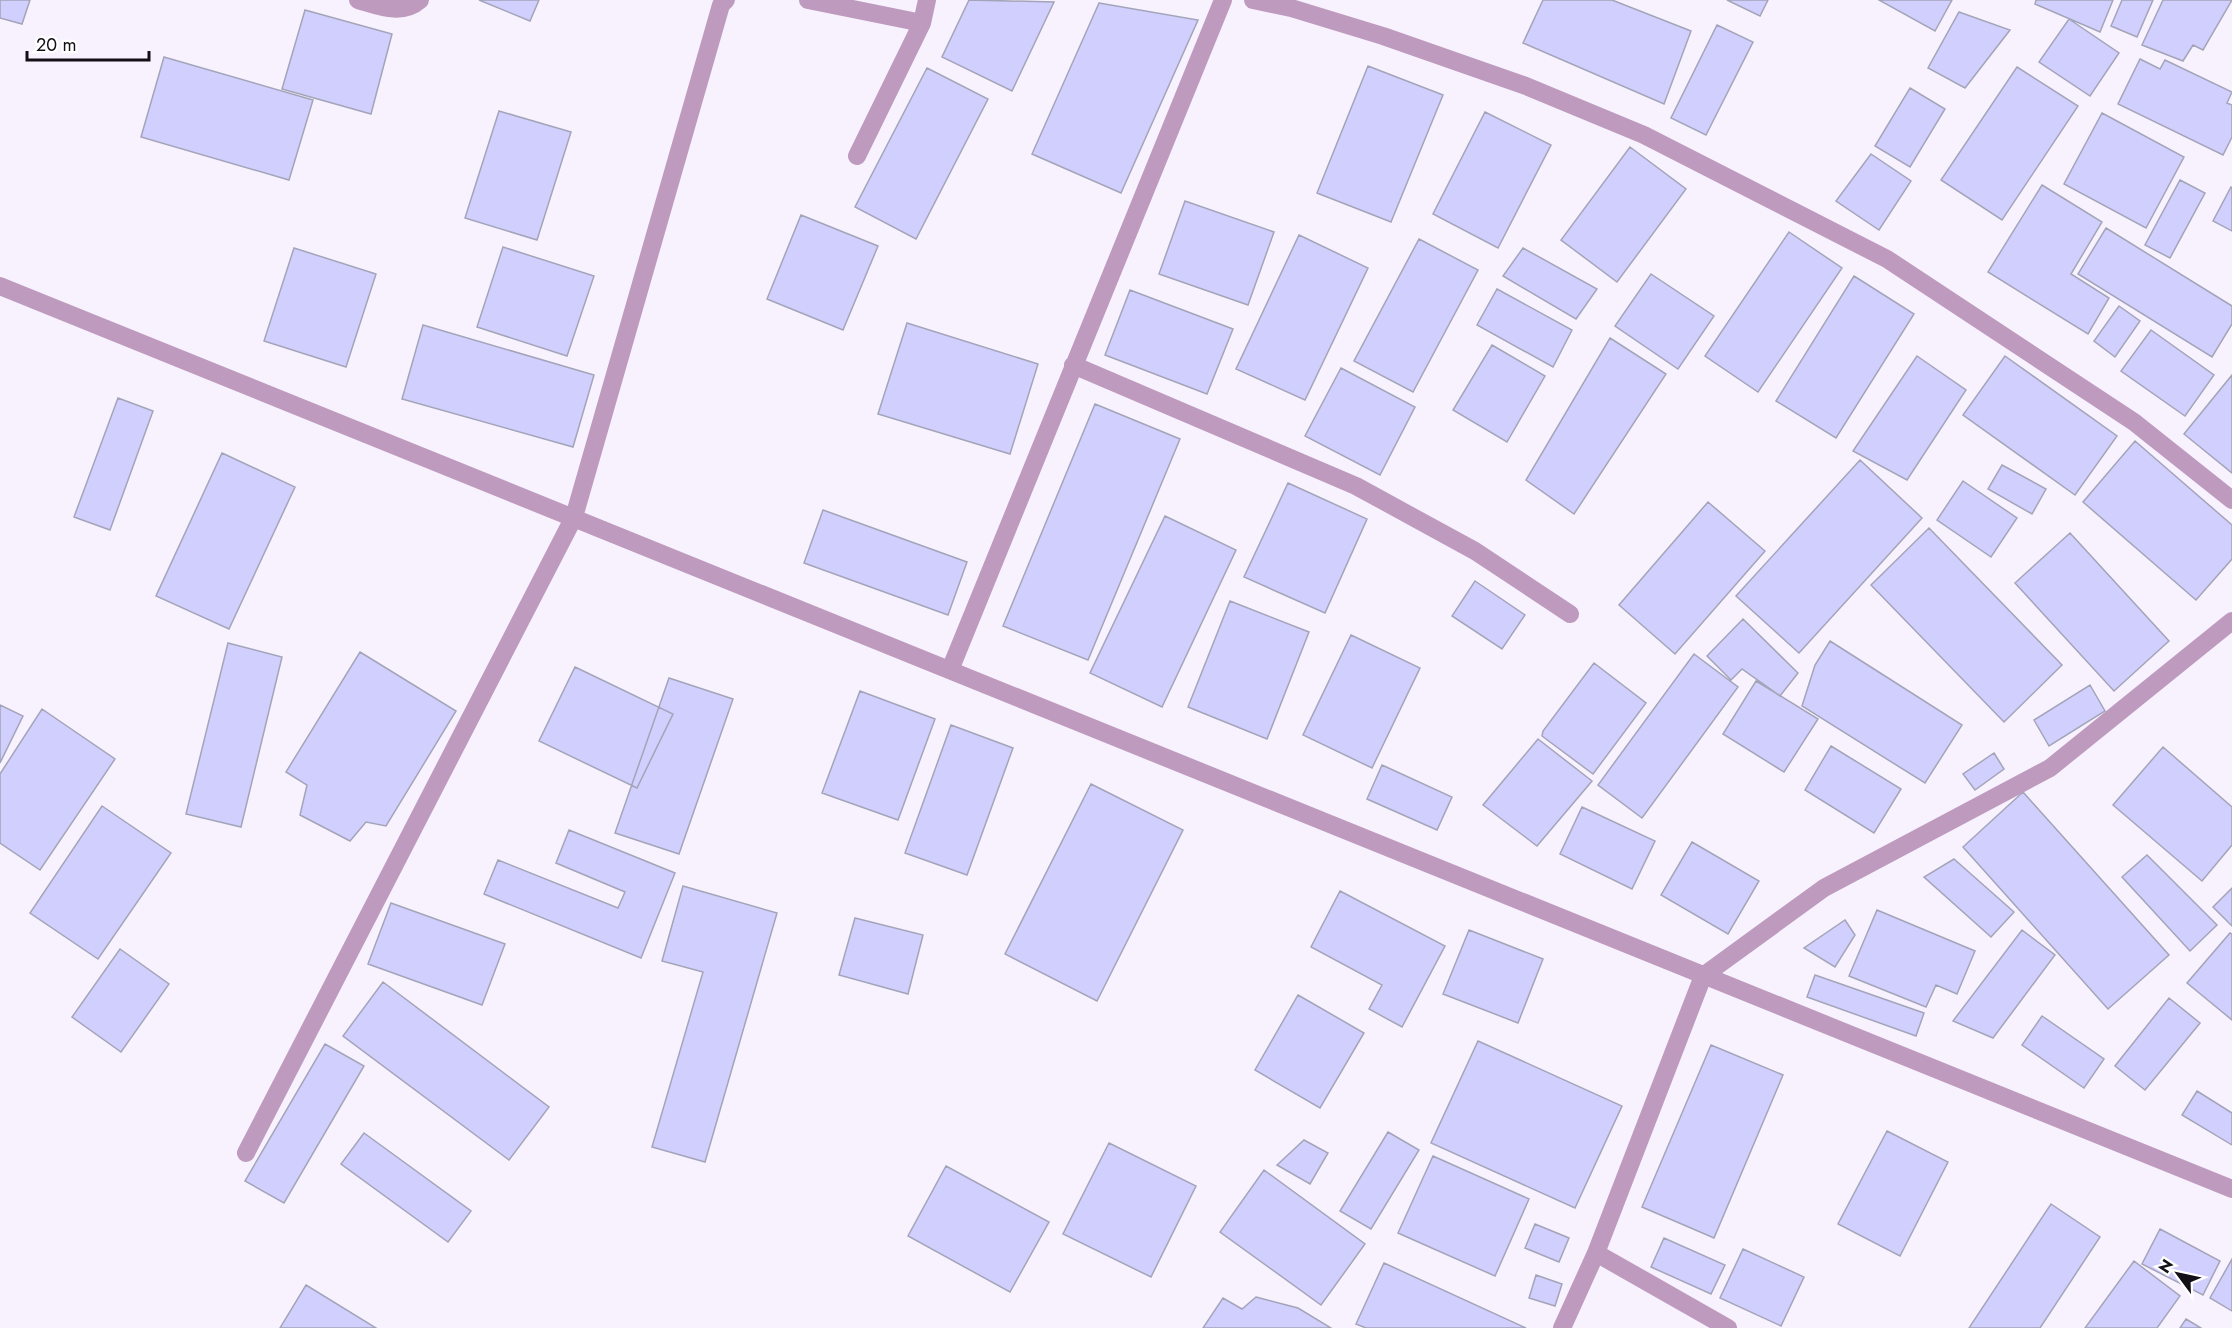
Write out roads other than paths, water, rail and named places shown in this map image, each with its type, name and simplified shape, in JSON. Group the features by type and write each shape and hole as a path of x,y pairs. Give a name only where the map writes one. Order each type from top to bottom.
{"street":[{"path":"358,0 393,9 412,7 420,0"},
{"path":"246,1153 574,517 721,5 726,0"},
{"path":"808,0 922,23"},
{"path":"857,156 922,23 927,0"},
{"path":"950,670 1223,0"},
{"path":"1253,0 1291,8 1383,36 1526,86 1644,135 1845,237 1887,259 2134,422 2232,500"},
{"path":"0,286 2232,1189"},
{"path":"1073,365 1356,486 1475,551 1570,614"},
{"path":"1562,1328 1596,1253 1703,975 1824,888 2049,768 2232,621"},
{"path":"1596,1253 1728,1328"}]}
